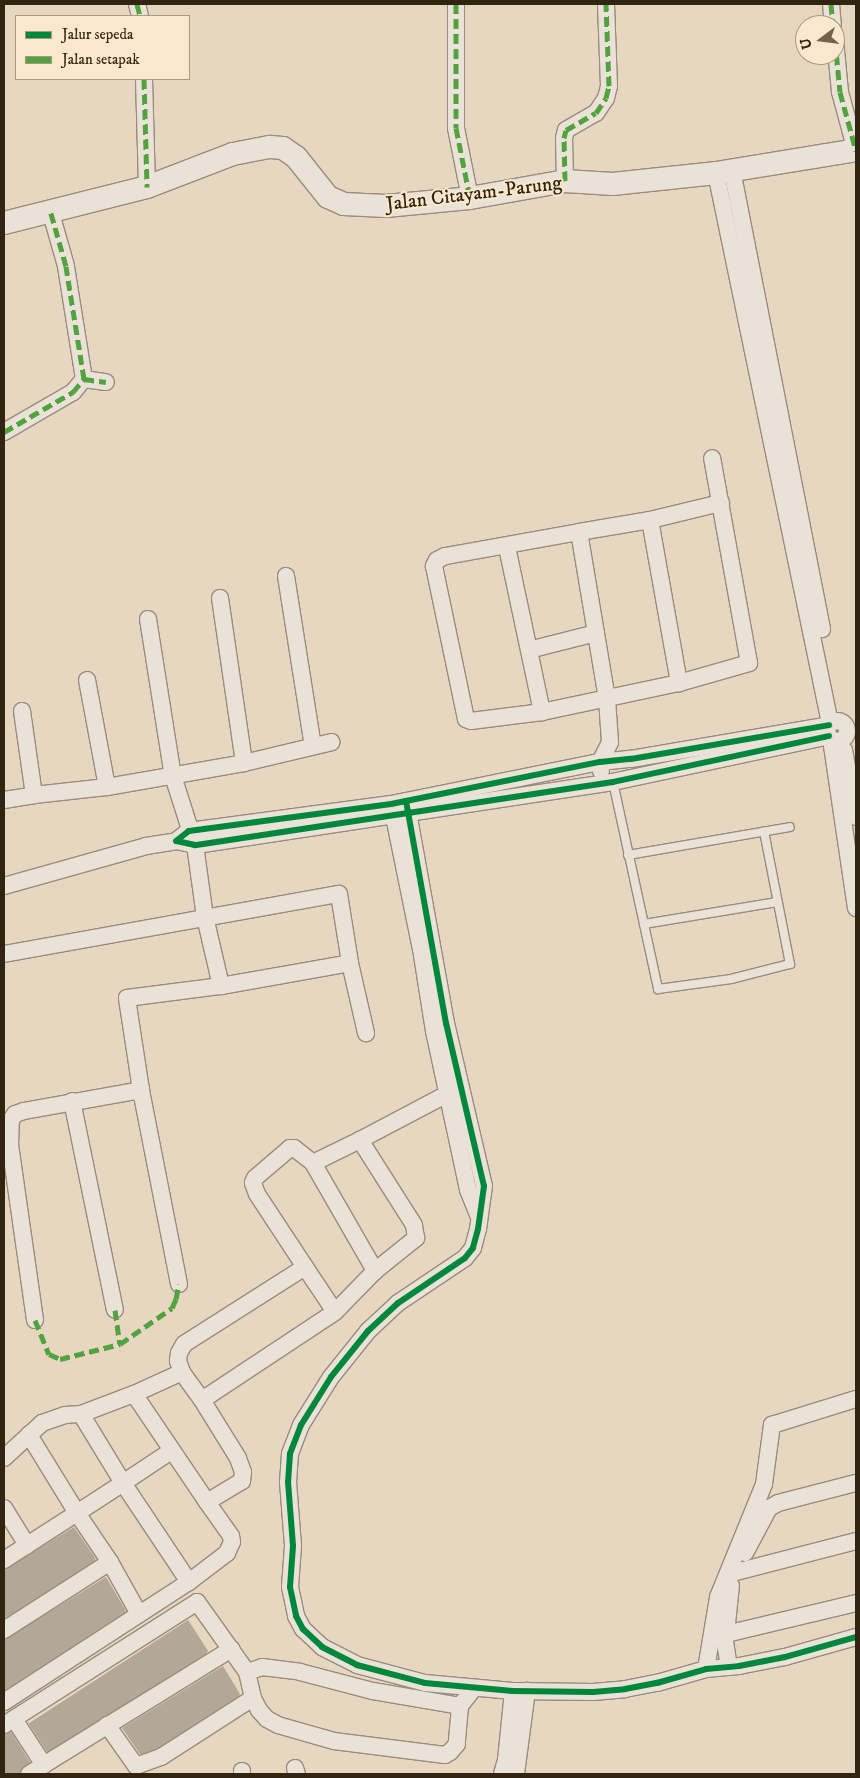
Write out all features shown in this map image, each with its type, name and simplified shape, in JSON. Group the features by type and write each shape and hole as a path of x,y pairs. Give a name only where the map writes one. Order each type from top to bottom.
{"main road":[{"name":"Jalan Citayam-Parung","path":"4,223 147,187 234,154 270,147 283,148 296,158 328,197 344,204 386,206 470,198 565,181 613,184 724,171 856,150"}],"street":[{"path":"456,4 456,128 470,198"},
{"path":"565,181 564,138 566,130 596,113 606,98 609,86 606,4"},
{"path":"837,65 840,92 856,150"},
{"path":"144,80 147,187"},
{"path":"724,171 841,730 856,817"},
{"path":"4,432 73,392 84,379 66,266 50,210"},
{"path":"84,379 106,382"},
{"path":"712,458 721,503 749,663 748,665 679,684 542,712 472,721 466,719 434,566 437,560 445,556 507,547 650,520 721,503"},
{"path":"650,520 679,684"},
{"path":"580,532 607,699 610,742 600,762 608,782"},
{"path":"507,547 542,712"},
{"path":"286,576 313,746"},
{"path":"220,598 244,763"},
{"path":"148,620 173,776 221,986"},
{"path":"529,650 596,633"},
{"path":"87,680 107,787"},
{"path":"22,711 34,795"},
{"path":"400,809 600,762 841,730"},
{"path":"4,886 146,846 400,809 608,782 841,730"},
{"path":"841,730 856,908"},
{"path":"4,800 107,787 173,776 244,763 332,742"},
{"path":"610,742 631,759 635,776"},
{"path":"400,809 434,1031 449,1093 468,1190 478,1216"},
{"path":"400,809 446,1023 484,1186 478,1216 477,1237 473,1248 465,1258 398,1303 382,1317 331,1377 301,1425 290,1454 288,1482 293,1546 292,1602 296,1616 307,1633 337,1657 357,1665 405,1679 474,1688 520,1691 593,1692 625,1689 657,1683 706,1668 729,1667 785,1657 856,1637"},
{"path":"4,954 339,894 350,963 366,1033"},
{"path":"179,1284 141,1090 128,998 221,986 350,963"},
{"path":"35,1320 16,1197 9,1128 15,1114 72,1101 141,1090"},
{"path":"313,1163 449,1093"},
{"path":"72,1101 115,1310"},
{"path":"202,1400 335,1312 375,1270 416,1238 414,1225 360,1140"},
{"path":"335,1312 257,1194 253,1183 255,1178 290,1148 294,1148 313,1163 375,1270"},
{"path":"207,1502 242,1481 244,1472 238,1458 182,1372 178,1361 179,1352 184,1344 306,1267"},
{"path":"4,1458 46,1421 66,1415 81,1414 134,1394 182,1372"},
{"path":"4,1702 189,1582 224,1557 232,1542 231,1536 171,1451 134,1394"},
{"path":"706,1668 718,1597 764,1484 772,1425 856,1400"},
{"path":"81,1414 123,1483 189,1582"},
{"path":"29,1435 110,1562 139,1614"},
{"path":"4,1560 78,1514 171,1451"},
{"path":"729,1667 726,1634 729,1591 736,1572 769,1508 778,1502 856,1483"},
{"path":"4,1508 27,1546"},
{"path":"736,1572 856,1541"},
{"path":"4,1630 110,1562"},
{"path":"44,1765 9,1722 197,1602 247,1672 253,1698 259,1710 278,1725 334,1741 438,1755 450,1752 457,1744 460,1706 474,1688"},
{"path":"726,1634 856,1603"},
{"path":"29,1774 230,1649"},
{"path":"247,1672 262,1667 300,1672 373,1691 460,1706"},
{"path":"502,1774 520,1691"},
{"path":"516,1774 520,1691"},
{"path":"107,1725 136,1766 161,1757 253,1698"}],"lane":[{"path":"608,782 628,855 658,989 731,979 790,964 764,832"},
{"path":"628,855 790,827"},
{"path":"644,924 777,902"}],"building":[{"path":"74,1527 96,1559 4,1618 4,1570"},
{"path":"106,1577 126,1611 4,1690 4,1640"},
{"path":"188,1620 208,1651 49,1755 29,1723"},
{"path":"223,1666 240,1694 157,1748 140,1754 122,1728"},
{"path":"11,1732 30,1762 20,1769 19,1774 4,1774 4,1735"}],"marked path":[{"path":"137,4 140,15"},
{"path":"456,4 456,128 470,198"},
{"path":"565,181 564,138 566,130 596,113 606,98 609,86 606,4"},
{"path":"831,4 832,15"},
{"path":"837,65 840,92 856,151"},
{"path":"144,80 147,187"},
{"path":"4,432 73,392 84,379 66,266 50,210"},
{"path":"84,379 106,382"},
{"path":"35,1320 49,1354 60,1359 120,1344 172,1308 179,1284"},
{"path":"115,1310 120,1344"}],"cycle path":[{"path":"829,725 631,759 600,762 391,804 189,831 176,841 195,845 613,782 829,736"},
{"path":"406,801 446,1023 484,1186 478,1229 473,1248 465,1258 398,1303 368,1331 331,1377 301,1425 290,1454 288,1482 293,1546 290,1587 296,1616 303,1629 322,1647 357,1665 425,1683 513,1691 593,1692 625,1689 657,1683 706,1669 739,1666 785,1657 856,1637"}]}
